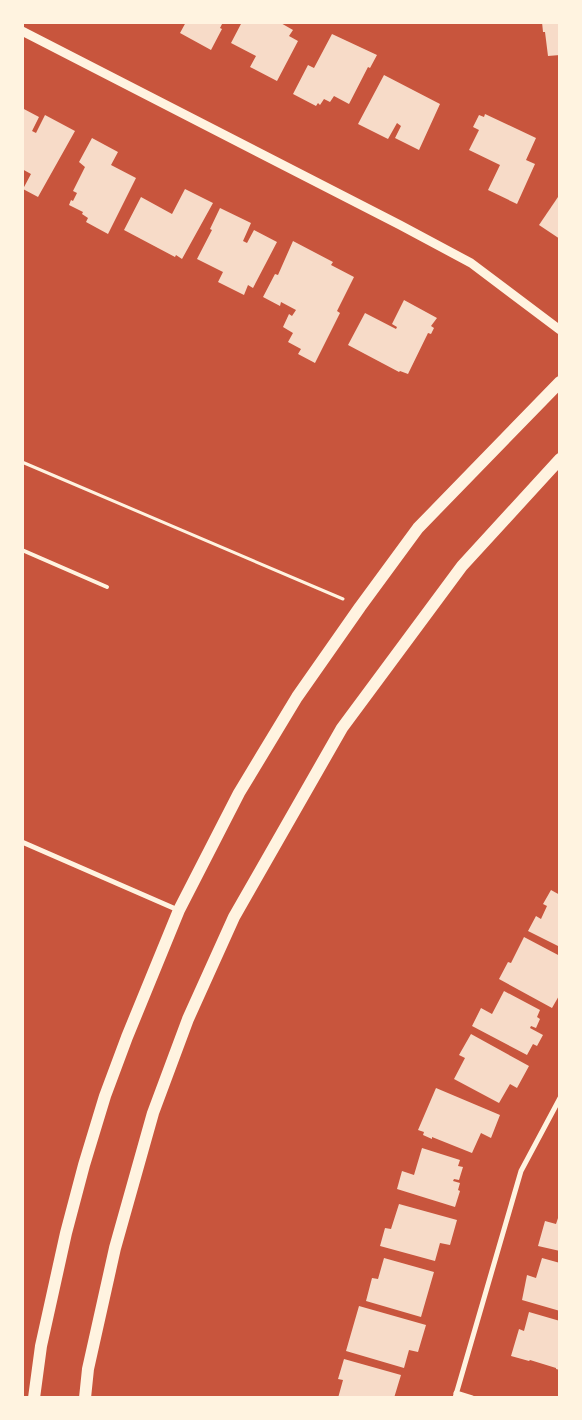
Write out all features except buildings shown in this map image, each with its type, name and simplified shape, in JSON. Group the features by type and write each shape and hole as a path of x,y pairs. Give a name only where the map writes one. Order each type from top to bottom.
{"main road":[{"path":"34,1398 41,1346 66,1233 105,1096 126,1037 180,910 238,793 297,697 418,528 560,382"},
{"path":"85,1398 88,1369 115,1248 153,1113 188,1019 234,917 342,728 462,566 560,459"}],"street":[{"path":"22,31 400,225 471,264 560,330"},
{"path":"22,842 180,910"},
{"path":"472,1398 456,1395 521,1171 560,1098"}],"lane":[{"path":"22,550 107,587"}],"path":[{"path":"22,462 309,583 360,607"}]}
